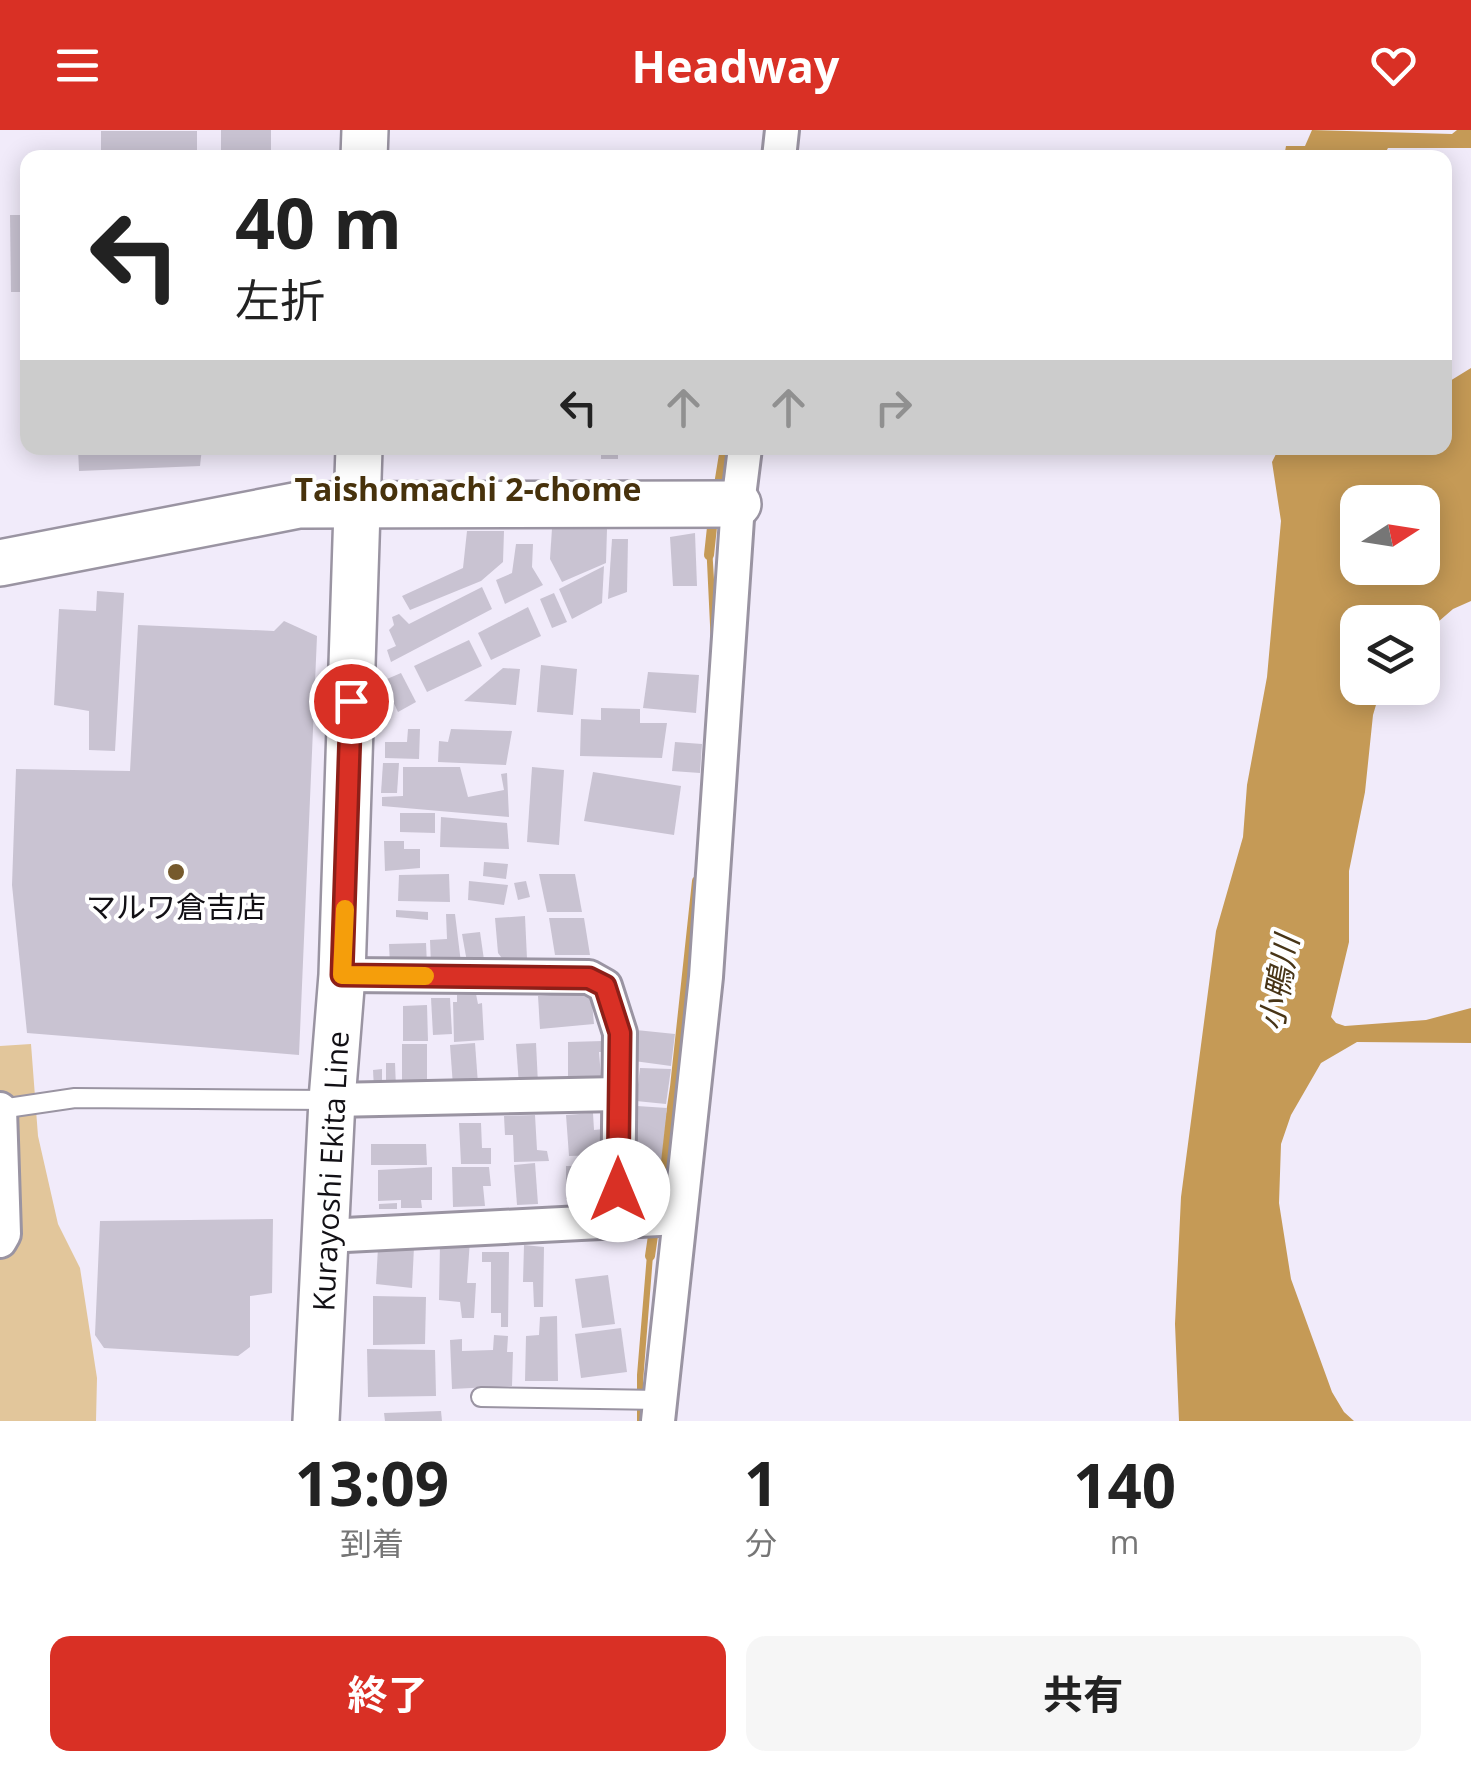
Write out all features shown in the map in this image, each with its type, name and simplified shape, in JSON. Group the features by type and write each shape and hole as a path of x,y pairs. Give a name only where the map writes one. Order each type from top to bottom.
{"main road":[{"name":"Kurayoshi Ekita Line","path":"316,1421 342,975 359,455"},
{"path":"0,563 299,505 738,504"}],"street":[{"path":"659,1411 706,978 744,455"},
{"path":"342,975 589,978 605,986 620,1033 618,1222"},
{"path":"332,1100 618,1094"},
{"path":"0,1109 4,1234 0,1241"},
{"path":"326,1236 680,1218"}],"lane":[{"path":"0,1109 75,1098 332,1100"},
{"path":"481,1398 659,1411"}],"shaded area":[{"path":"31,1044 38,1136 58,1224 80,1268 97,1378 96,1421 0,1421 0,1046"}],"water":[{"path":"1312,130 1452,134 1471,130 1471,148 1285,150 1286,146 1305,146"},
{"name":"小鴨川","path":"1471,368 1471,601 1440,620 1440,605 1340,605 1340,705 1376,705 1365,792 1349,871 1349,942 1331,1017 1345,1026 1426,1020 1471,1008 1471,1043 1357,1042 1321,1063 1291,1115 1281,1144 1279,1203 1291,1279 1332,1392 1354,1421 1179,1421 1175,1324 1181,1197 1216,931 1243,837 1247,785 1267,677 1281,521 1272,462 1276,455 1452,455 1452,380"},
{"path":"706,541 712,546 717,630 703,837 698,837 712,667"},
{"path":"648,1242 654,1243 643,1421 637,1421 637,1375"}],"building":[{"path":"221,130 271,130 271,150 221,150"},
{"path":"101,131 197,131 197,150 101,150"},
{"path":"10,215 20,215 20,292 11,292"},
{"path":"78,455 201,455 200,466 79,471"},
{"path":"601,455 618,455 618,459 601,459"},
{"path":"552,528 607,529 606,563 562,582 550,559"},
{"path":"467,531 504,531 503,562 481,581 410,610 402,596 463,568"},
{"path":"695,533 697,586 673,586 670,537"},
{"path":"612,539 628,539 627,592 608,599"},
{"path":"516,544 533,544 532,567 543,585 505,604 496,580 512,573"},
{"path":"604,566 602,603 572,619 559,589"},
{"path":"482,587 492,609 391,662 387,650 396,646 389,630 394,625 392,617 399,614 409,624"},
{"path":"97,591 124,593 115,751 89,750 89,711 54,705 59,609 96,611"},
{"path":"554,593 567,622 552,628 540,599"},
{"path":"528,607 541,636 491,660 478,633"},
{"path":"284,621 317,636 299,1055 27,1033 12,885 16,769 130,771 138,625 274,631"},
{"path":"469,640 482,666 427,692 414,666"},
{"path":"541,665 577,669 573,715 537,712"},
{"path":"503,668 520,669 516,705 464,701"},
{"path":"648,672 699,675 696,713 643,708"},
{"path":"401,673 416,702 398,712 387,679"},
{"path":"601,708 640,709 640,723 667,723 662,758 580,756 581,719 601,720"},
{"path":"408,729 420,729 419,759 385,758 385,742 407,742"},
{"path":"451,729 512,731 506,765 438,762 439,741 448,742"},
{"path":"675,742 702,744 700,773 672,771"},
{"path":"383,763 399,763 397,793 381,793"},
{"path":"403,767 460,767 468,797 504,790 501,774 507,773 509,817 382,806 382,797 403,796"},
{"path":"532,767 564,770 559,845 527,842"},
{"path":"593,772 681,786 674,835 584,821"},
{"path":"400,813 435,813 435,833 400,832"},
{"path":"441,817 507,823 509,849 440,847"},
{"path":"384,841 404,841 404,849 420,849 420,868 385,871"},
{"path":"484,862 508,864 506,879 483,876"},
{"path":"449,874 450,902 398,901 399,875"},
{"path":"539,874 575,874 582,912 547,912"},
{"path":"469,881 508,885 504,905 468,900"},
{"path":"526,881 530,897 518,900 514,883"},
{"path":"396,910 428,912 428,920 396,917"},
{"path":"446,914 455,914 461,963 431,965 430,940 447,939"},
{"path":"525,916 527,959 504,961 498,953 495,918"},
{"path":"549,918 584,918 590,955 555,955"},
{"path":"480,932 484,960 467,962 462,934"},
{"path":"426,943 427,965 390,966 389,944"},
{"path":"591,992 594,1024 540,1029 538,996"},
{"path":"476,994 478,1004 482,1003 484,1040 454,1042 453,1002 457,1002 457,995"},
{"path":"431,998 450,998 452,1034 433,1035"},
{"path":"427,1005 428,1041 403,1041 403,1006"},
{"path":"636,1030 675,1034 671,1066 634,1061"},
{"path":"603,1041 605,1052 599,1052 601,1077 568,1079 568,1042"},
{"path":"475,1043 478,1084 453,1086 450,1045"},
{"path":"536,1043 538,1084 519,1085 516,1044"},
{"path":"402,1044 427,1044 427,1086 402,1085"},
{"path":"386,1063 395,1063 396,1088 386,1089"},
{"path":"640,1068 671,1069 666,1104 636,1101"},
{"path":"382,1069 382,1089 374,1089 373,1070"},
{"path":"637,1106 667,1108 658,1189 631,1185"},
{"path":"593,1113 594,1130 604,1129 605,1155 569,1156 566,1115"},
{"path":"535,1115 537,1150 547,1151 549,1161 514,1162 513,1135 505,1135 504,1116"},
{"path":"459,1123 481,1123 482,1148 491,1148 491,1164 461,1164"},
{"path":"371,1144 426,1144 427,1165 371,1165"},
{"path":"535,1163 538,1204 517,1205 514,1165"},
{"path":"566,1166 605,1166 605,1198 566,1199"},
{"path":"432,1167 432,1200 421,1200 422,1208 401,1208 401,1200 378,1201 378,1170"},
{"path":"452,1167 489,1167 491,1186 483,1186 485,1206 453,1207"},
{"path":"397,1203 397,1209 379,1209 379,1204"},
{"path":"273,1219 272,1293 250,1296 250,1347 238,1356 104,1348 95,1335 100,1221"},
{"path":"470,1240 467,1283 476,1283 474,1318 462,1318 460,1302 439,1300 440,1243"},
{"path":"524,1245 544,1247 543,1307 534,1307 533,1282 523,1282"},
{"path":"378,1247 414,1247 412,1288 376,1284"},
{"path":"482,1252 509,1252 508,1327 501,1327 501,1313 491,1313 491,1262 482,1262"},
{"path":"608,1275 615,1324 582,1328 575,1279"},
{"path":"373,1296 426,1297 425,1344 373,1345"},
{"path":"557,1316 558,1381 525,1381 526,1336 539,1335 540,1317"},
{"path":"621,1328 627,1372 581,1378 575,1334"},
{"path":"494,1335 508,1336 507,1352 513,1352 512,1386 452,1389 450,1340 462,1339 462,1351 493,1350"},
{"path":"367,1349 435,1350 436,1396 368,1397"},
{"path":"441,1411 442,1421 385,1421 384,1413"}],"waterway":[{"path":"718,491 724,455"},
{"path":"709,555 713,518"},
{"path":"650,1256 675,1087 697,881"}],"slow traffic":[{"path":"345,909 342,975 425,976"}],"place":[{"name":"マルワ倉吉店","path":"176,872"}],"district":[{"name":"Taishomachi 2-chome","path":"468,488"}],"route":[{"path":"351,701 342,975 589,978 605,986 620,1033 618,1190"}]}
